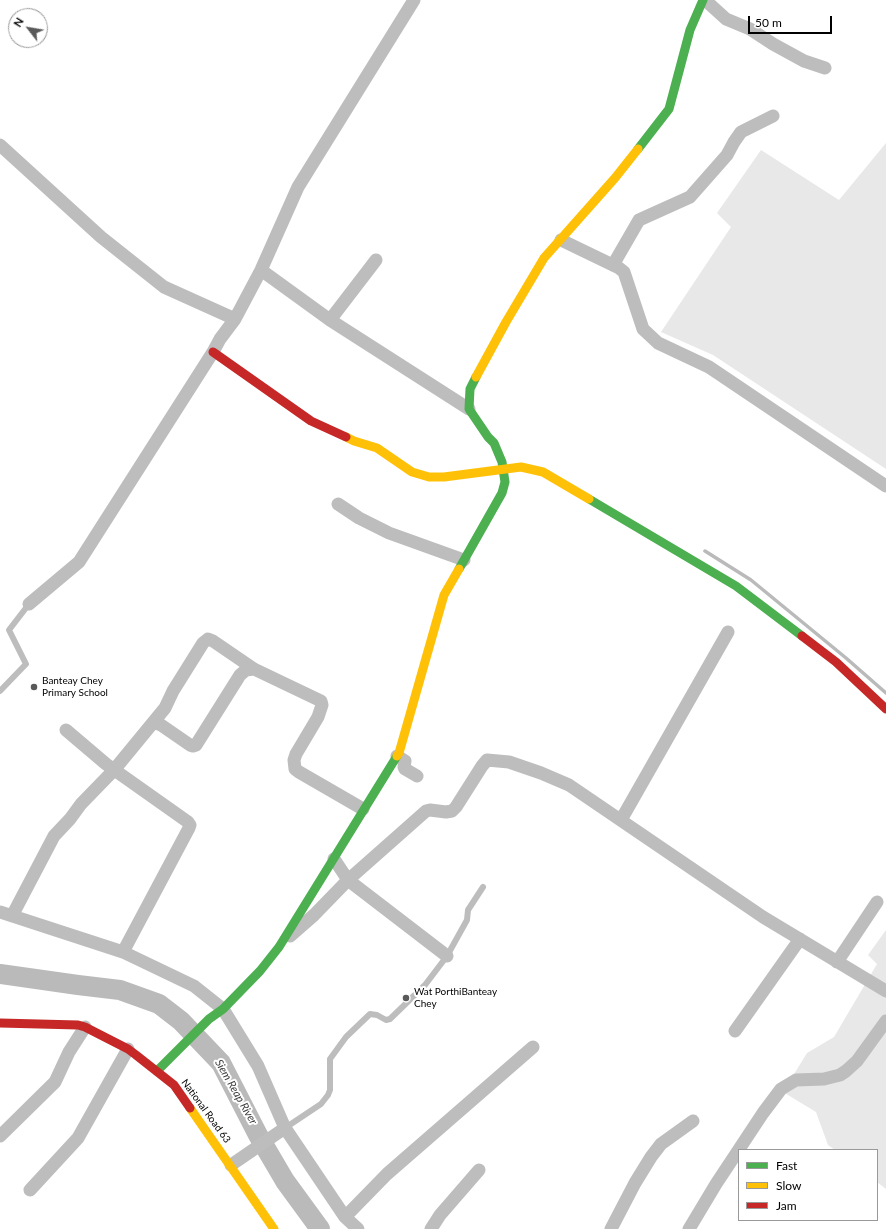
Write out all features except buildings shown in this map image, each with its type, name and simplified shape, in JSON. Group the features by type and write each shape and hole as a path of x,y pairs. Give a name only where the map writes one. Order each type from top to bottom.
{"street":[{"path":"29,604 79,562 213,352 261,270 298,187 414,0"},
{"path":"469,409 470,389 506,322 544,258 615,178 669,109 690,30 704,0 726,19 750,29 804,61 825,68"},
{"path":"612,265 639,220 690,197 727,155 741,132 773,116"},
{"path":"0,145 101,237 164,287 210,309 231,322"},
{"path":"561,240 624,272 642,329 658,343 709,367 886,486"},
{"path":"330,320 376,260"},
{"path":"157,1071 208,1019 223,1009 260,971 279,947 397,756 444,595 502,493 505,482 503,466 496,446 469,409 330,320 261,270"},
{"path":"213,352 311,421 354,441 376,448 412,472 429,477 444,477 487,471 503,466 521,467 543,472 736,586 836,662 886,709"},
{"path":"338,504 359,518 389,533 464,560"},
{"path":"621,820 728,632"},
{"path":"358,1229 345,1217 281,1131 258,1066 223,1009 194,986 123,952 6,914 54,836 70,819 81,804 114,770 165,708 173,691 203,643 208,639 254,668 321,701 322,705 318,717 296,754 294,760 295,769 364,809"},
{"path":"154,722 161,725 190,745 196,745 240,675 246,670 254,668"},
{"path":"66,730 114,770 188,822 190,825 123,952"},
{"path":"397,756 405,761 405,769 417,776"},
{"path":"279,947 314,915 348,880 426,811 452,812 482,766 488,760 509,762 569,785 763,916 886,991"},
{"path":"334,859 348,880 447,956"},
{"path":"837,962 877,902"},
{"path":"735,1031 800,939"},
{"path":"739,1149 781,1089 796,1080 824,1079 846,1071 857,1061 886,1021"},
{"name":"National Road 63","path":"0,1023 78,1025 85,1027 128,1049 174,1085 274,1229"},
{"path":"0,1136 55,1082 85,1027"},
{"path":"345,1217 387,1174 533,1047"},
{"path":"30,1190 78,1138 128,1049"},
{"path":"610,1229 651,1157 662,1144 693,1121"},
{"path":"230,1165 281,1131"},
{"path":"689,1229 738,1151"},
{"path":"431,1229 440,1215 480,1170"}],"lane":[{"path":"0,691 26,664 9,630 29,604"},
{"path":"281,1131 321,1104 328,1095 330,1090 330,1059 346,1037 370,1014 377,1015 386,1020 390,1019 425,985 447,956 467,920 468,910 483,887"}],"shaded area":[{"path":"886,143 886,469 713,355 661,332 731,227 717,213 761,150 839,200"},
{"path":"886,930 886,1189 878,1183 878,1149 834,1149 828,1145 816,1112 783,1092 807,1053 834,1037 877,964 868,955"}],"waterway":[{"path":"705,551 751,580 886,693"},
{"name":"Siem Reap River","path":"0,974 120,990 159,1004 181,1021 221,1063 258,1135 285,1181 320,1229"}],"traffic: fast":[{"path":"638,149 669,109 690,30 703,0"},
{"path":"459,569 502,493 505,482 502,462 494,443 488,437 469,409 470,389 476,377"},
{"path":"589,499 736,586 802,636"},
{"path":"157,1071 209,1019 223,1009 260,971 279,947 397,756"}],"traffic: slow":[{"path":"476,377 506,322 544,258 615,178 638,149"},
{"path":"346,437 377,448 412,472 429,477 444,477 521,467 543,472 589,499"},
{"path":"397,756 444,595 459,569"},
{"path":"190,1108 274,1229"}],"traffic: jam":[{"path":"213,352 311,421 346,437"},
{"path":"802,636 836,662 886,709"},
{"path":"0,1023 78,1025 85,1027 128,1049 136,1055 174,1085 190,1108"}],"place":[{"name":"Banteay Chey Primary School","path":"34,687"},
{"name":"Wat PorthiBanteay Chey","path":"406,998"}]}
